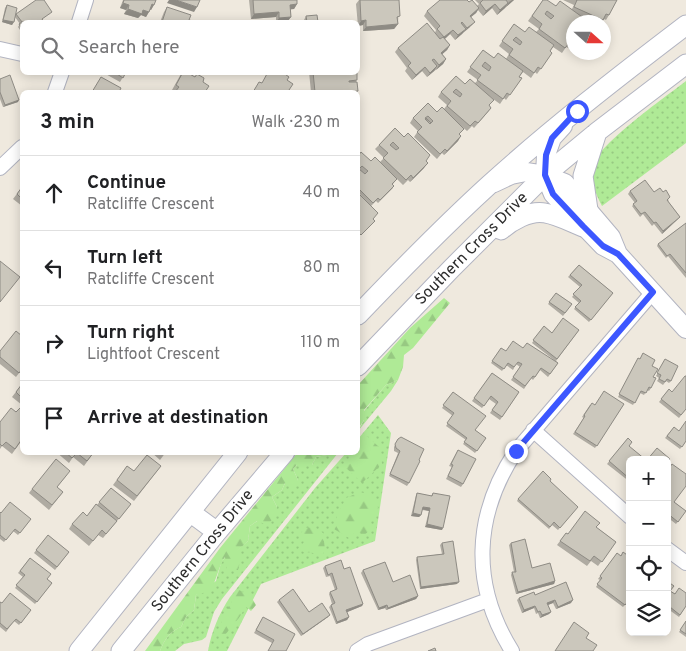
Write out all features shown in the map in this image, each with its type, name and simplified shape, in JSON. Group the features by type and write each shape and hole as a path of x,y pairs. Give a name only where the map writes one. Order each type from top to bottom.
{"main road":[{"name":"Southern Cross Drive","path":"360,313 395,276 489,185 577,111 686,25"},
{"name":"Southern Cross Drive","path":"360,364 545,175 597,132 686,64"},
{"path":"451,269 477,252 509,223 526,216 543,212 586,218 583,176 597,132"},
{"name":"Southern Cross Drive","path":"79,651 236,455"},
{"name":"Southern Cross Drive","path":"122,651 217,532 282,455"},
{"path":"190,512 217,532"}],"street":[{"path":"80,20 86,0"},
{"path":"0,49 20,54"},
{"path":"56,90 61,75"},
{"path":"577,111 552,138 546,155 545,175 553,194 586,218 603,246 618,254 686,329"},
{"path":"0,168 20,149"},
{"path":"489,185 511,175 526,172 545,175"},
{"path":"512,651 500,631 484,584 482,552 485,521 489,506 507,464 533,430 653,292"},
{"path":"533,430 626,514"},
{"path":"671,552 686,563"},
{"path":"357,651 368,644 488,600"}],"green space":[{"path":"686,81 686,143 602,206 593,184 592,169 604,148 632,122"},
{"path":"444,298 450,303 413,348 404,355 403,367 398,380 386,385 364,410 364,420 360,426 360,383 410,328"},
{"path":"398,380 360,429 364,420 364,411 386,385"},
{"path":"378,415 391,433 375,541 261,584 227,651 208,651 216,622 230,597 315,488 344,455 360,455 360,437"},
{"path":"367,436 379,447 382,464 362,483 344,466 353,455 360,455 360,441"},
{"path":"296,455 327,455 316,457 312,465 297,465 293,469 298,480 293,485 285,483 282,490 272,497 277,507 277,515 267,525 257,521 250,526 248,541 236,552 241,558 238,570 227,570 225,557 210,591 196,595 194,610 186,617 181,627 168,636 160,651 145,651 220,548"},
{"path":"336,455 222,599 214,612 206,637 202,640 184,644 175,651 160,651 168,636 181,627 186,617 194,610 196,595 216,581 221,563 226,556 235,552 248,541 250,526 277,507 272,497 282,490 285,483 298,480 293,469 297,465 312,465 316,457"},
{"path":"360,492 371,495 378,507 377,513 370,518 369,531 363,536 355,531 349,538 334,529 337,516 346,498"},
{"path":"314,527 323,533 325,550 323,554 304,552 298,549 305,541 300,534 305,528"},
{"path":"239,590 250,595 256,605 251,611 244,605 243,612 224,636 219,630 224,614"}],"building":[{"path":"36,0 44,0 52,12 42,19 20,20 16,14"},
{"path":"124,0 156,0 149,12 143,10 142,14 128,9 129,5 123,3"},
{"path":"176,0 200,0 197,7"},
{"path":"253,0 297,0 297,4 290,5 291,17 279,18 279,12 254,14"},
{"path":"360,0 399,0 400,16 397,17 398,24 366,27 366,20 361,21"},
{"path":"440,0 467,0 469,2 472,0 479,8 470,16 475,22 467,28 462,22 466,29 458,35 453,30 444,37 437,29 440,26 427,11"},
{"path":"483,0 506,0 508,3 500,10 495,4 486,11 480,3"},
{"path":"543,0 547,0 556,6 560,1 579,15 566,15 565,48 539,29 542,24 532,16","holes":["547,11 554,16 551,19 545,14"]},
{"path":"577,0 617,0 609,15 592,15 574,7"},
{"path":"7,5 17,8 14,22 3,20"},
{"path":"167,7 191,15 189,20 163,20"},
{"path":"317,15 318,20 307,20 306,16"},
{"path":"427,23 440,39 443,37 450,45 441,53 446,59 439,65 434,59 432,60 437,66 430,73 425,67 416,75 408,66 411,63 398,48"},
{"path":"514,24 525,32 529,27 554,45 550,51 552,53 541,69 538,67 534,73 509,55 513,49 502,41","holes":["516,37 522,42 520,45 513,40"]},
{"path":"483,50 494,58 498,53 523,71 519,77 522,78 510,95 507,93 503,99 477,80 481,75 470,67","holes":["485,62 491,67 489,71 482,66"]},
{"path":"10,75 19,100 5,105 0,92 0,79"},
{"path":"181,75 195,77 199,75 204,78 203,82 209,86 206,90 177,90 179,87 176,85"},
{"path":"266,75 286,75 289,77 287,80 293,84 289,90 254,90 259,82 262,83"},
{"path":"313,75 357,75 357,80 349,82 357,82 358,90 315,90"},
{"path":"456,76 465,84 470,79 494,100 489,105 491,108 478,123 475,121 470,126 447,106 451,101 441,92","holes":["456,89 462,94 460,97 453,92"]},
{"path":"101,77 121,88 120,90 93,90"},
{"path":"428,103 437,112 442,107 464,129 459,134 461,136 447,151 445,149 440,154 417,132 422,127 413,118","holes":["428,116 433,121 430,124 425,118"]},
{"path":"395,128 404,137 408,133 430,155 426,161 428,163 413,178 411,175 406,180 383,158 388,153 379,145","holes":["393,142 399,148 396,150 390,145"]},
{"path":"361,152 371,161 375,157 397,179 392,184 394,186 380,200 378,198 373,203 360,190 360,170 365,174 368,171 362,166 360,168"},
{"path":"645,180 654,192 660,188 663,192 666,190 670,197 667,200 680,217 663,231 645,212 641,214 633,204 637,201 630,191"},
{"path":"360,195 378,213 373,219 375,221 361,235"},
{"path":"686,223 686,273 670,254 667,256 658,244"},
{"path":"0,261 20,277 0,302"},
{"path":"579,265 613,293 591,320 575,307 581,301 573,294 582,285 570,275"},
{"path":"556,293 572,304 565,313 549,302"},
{"path":"563,318 579,330 557,359 533,340 544,326 552,333"},
{"path":"16,331 20,334 19,373 0,357 0,351"},
{"path":"513,341 523,348 527,343 558,363 550,374 541,368 525,386 513,377 522,364 518,362 514,367 508,363 504,369 492,361 501,348 506,351"},
{"path":"643,353 655,360 652,366 658,369 653,377 656,378 651,388 649,387 646,393 641,391 635,403 619,394 638,358 640,359"},
{"path":"665,359 678,366 671,381 667,379 665,382 659,379 661,375 657,373"},
{"path":"492,373 519,392 502,417 492,410 498,402 491,396 484,406 474,398"},
{"path":"685,376 686,409 681,415 661,399 669,389 672,392"},
{"path":"20,387 20,396 16,392"},
{"path":"604,391 624,404 597,446 575,432 592,403 595,405"},
{"path":"453,392 486,416 475,430 486,438 477,451 464,442 467,438 447,423 454,413 443,405"},
{"path":"11,408 16,412 20,408 20,442 15,449 6,442 2,446 0,444 0,422"},
{"path":"686,421 686,441 682,447 667,436 674,427 679,431"},
{"path":"401,437 424,449 409,483 390,474 400,451 396,448 395,444"},
{"path":"628,438 632,442 629,446 641,456 626,456 626,476 609,461"},
{"path":"657,448 666,456 650,456"},
{"path":"458,450 476,459 463,484 448,476 453,465 451,464"},
{"path":"80,455 92,455 87,461"},
{"path":"147,455 161,466 137,496 117,480 127,466 134,471"},
{"path":"56,459 70,471 57,487 63,492 52,505 32,489"},
{"path":"672,464 686,474 686,486 674,502 686,511 678,522 671,516"},
{"path":"543,471 551,479 550,481 578,507 560,528 554,522 550,527 518,499"},
{"path":"111,488 131,504 119,519 99,502"},
{"path":"417,493 432,496 433,493 450,496 443,528 427,524 430,508 423,507 421,515 413,513"},
{"path":"10,502 31,519 20,533 15,529 6,540 0,535 0,512"},
{"path":"96,504 117,521 106,534 102,530 93,541 72,524 83,512 87,516"},
{"path":"585,511 600,523 596,527 616,542 602,562 594,556 590,561 560,541 566,533 568,534"},
{"path":"48,535 69,552 57,567 36,550"},
{"path":"525,539 532,568 550,563 555,581 518,592 512,572 516,572 511,543"},
{"path":"453,541 459,582 421,587 417,557 444,554 442,543"},
{"path":"623,552 626,554 625,605 597,584 602,578 600,576 617,553 621,556"},
{"path":"30,558 51,574 47,579 52,583 37,602 16,585 25,575 20,571"},
{"path":"341,560 344,569 350,567 363,604 346,610 349,617 337,622 331,605 335,603 330,592 337,589 332,573 328,575 325,566"},
{"path":"385,562 393,582 410,575 418,596 388,608 387,605 379,608 363,570"},
{"path":"566,582 573,600 558,607 555,600 547,603 551,612 542,615 535,606 524,610 519,598 534,592 535,595"},
{"path":"679,588 686,593 686,606 680,615 671,608 671,592 675,594"},
{"path":"293,589 309,612 322,603 330,615 303,634 279,600"},
{"path":"10,593 31,610 21,623 16,619 7,629 0,623 0,602 2,603"},
{"path":"263,617 295,634 286,651 268,651 274,640 256,630"},
{"path":"686,621 686,634 680,630"},
{"path":"574,622 589,633 586,638 597,645 593,651 555,651"}],"route":[{"path":"516,451 653,292 618,254 603,246 553,194 545,175 546,155 552,138 577,111"}]}
